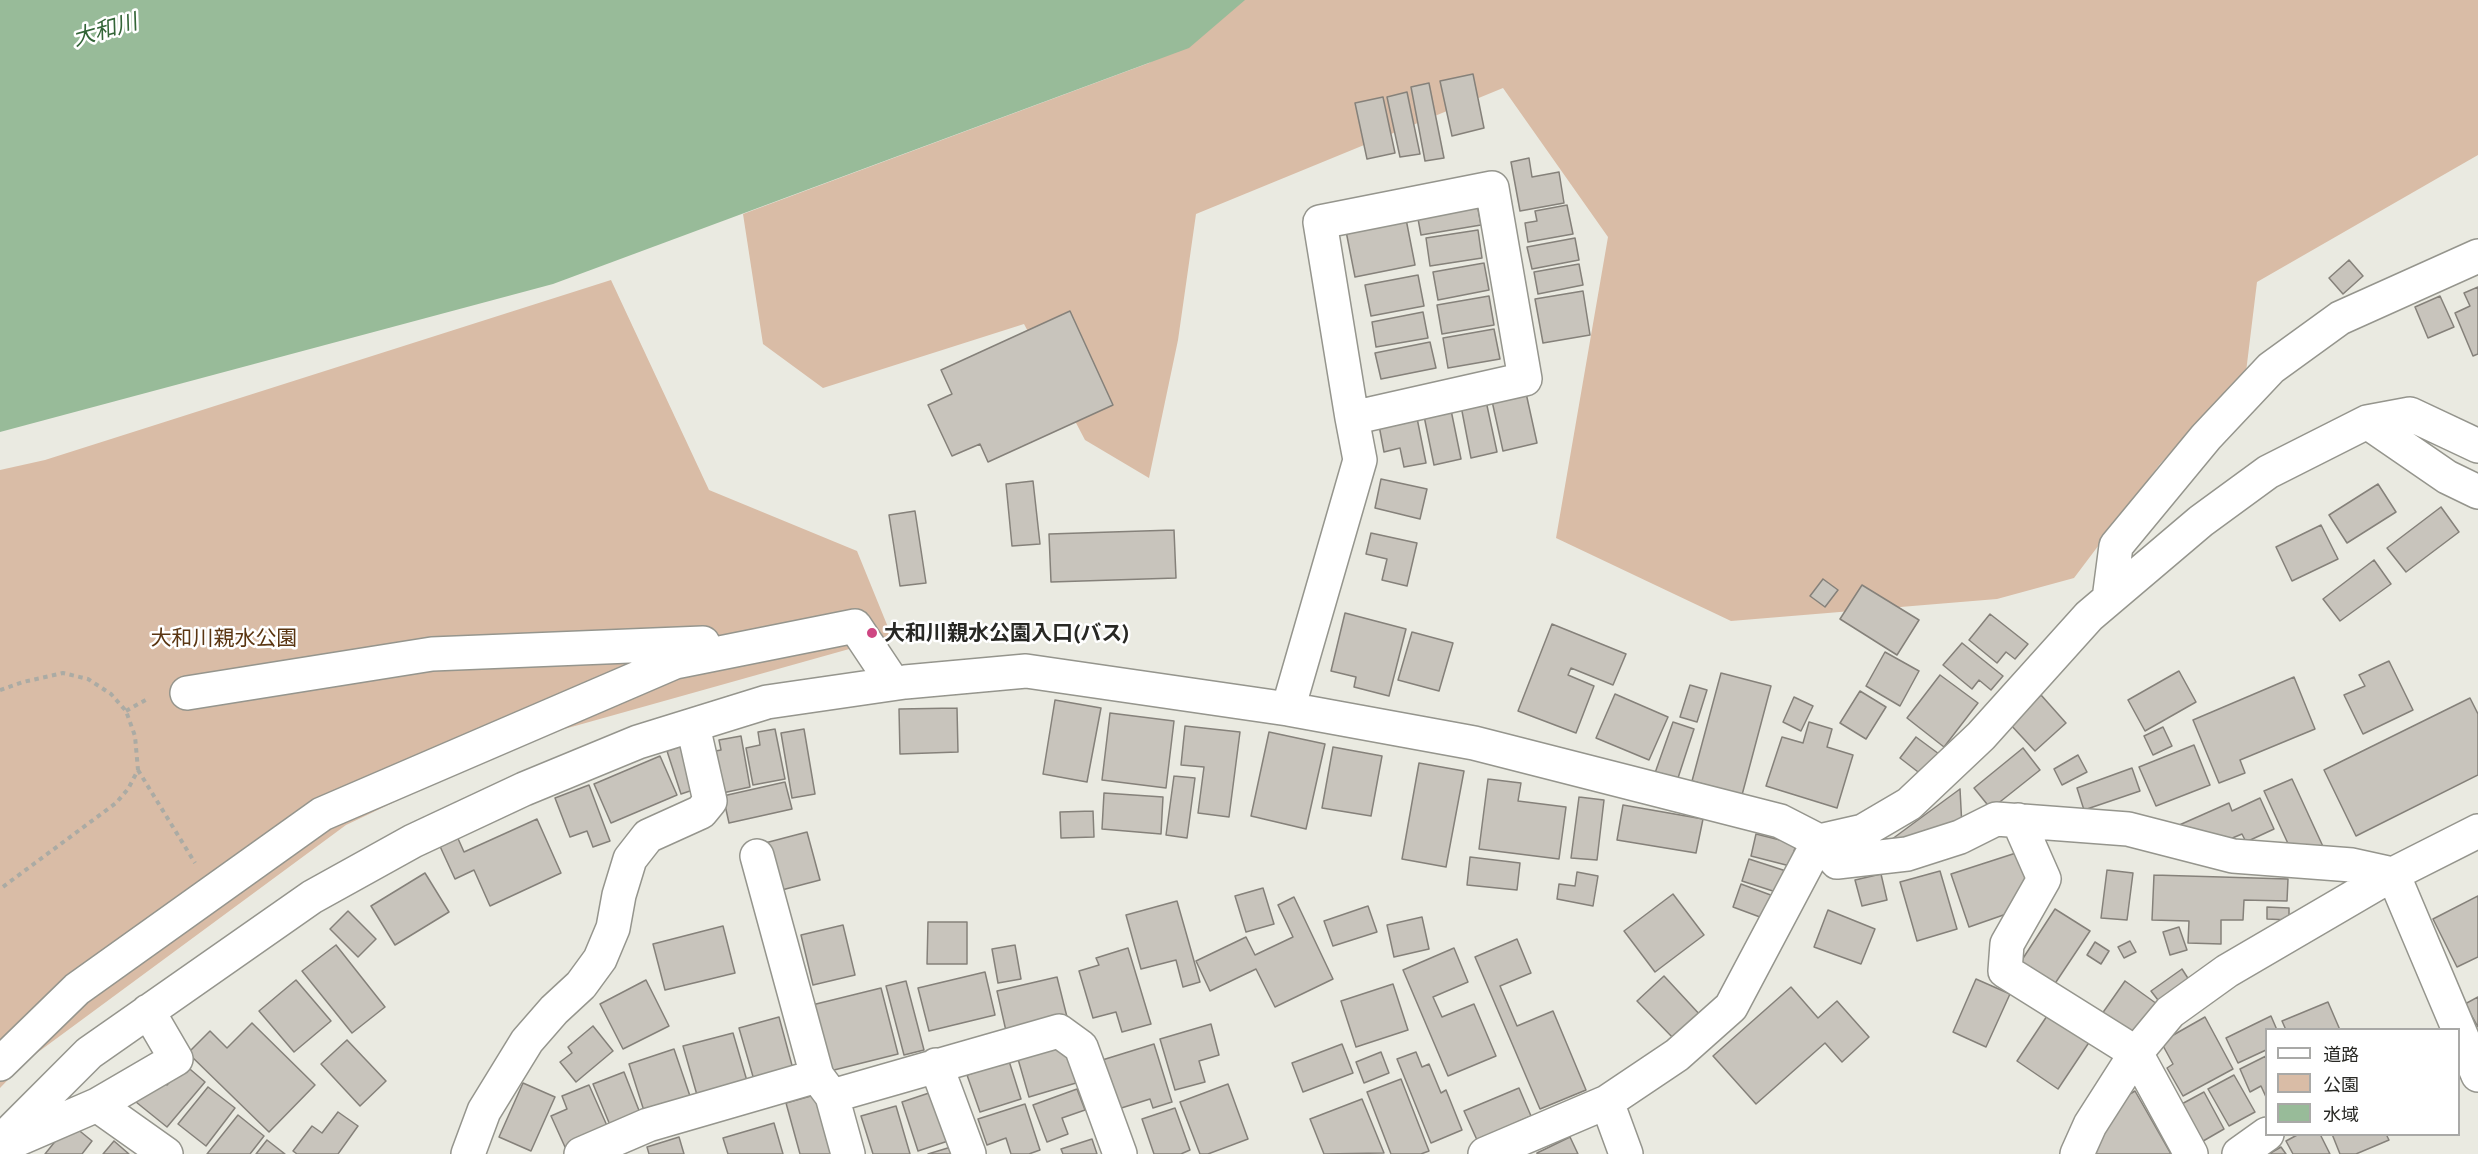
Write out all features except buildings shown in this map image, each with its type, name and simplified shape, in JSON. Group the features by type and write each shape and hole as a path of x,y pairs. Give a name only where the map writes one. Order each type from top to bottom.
{"street":[{"path":"1288,709 1360,460 1352,418 1320,222 1492,188 1525,379 1352,418"},
{"path":"2109,599 2116,546 2206,437 2271,368 2340,318 2478,256"},
{"path":"1485,1154 1607,1102 1677,1055 1731,1007 1819,841 1863,831 1909,804 1981,736 2089,616 2201,521 2268,472 2367,422 2410,414 2478,446"},
{"path":"2367,422 2447,477 2478,492"},
{"path":"0,1064 77,990 322,814 675,663 855,626 893,683"},
{"path":"187,693 432,654 788,639"},
{"path":"0,1142 88,1053 312,897 413,841 524,789 638,742 767,702 893,683 1026,671 1288,709 1474,743 1780,821 1819,841 1837,862 1907,854 1960,837 1996,819 2128,829 2233,856 2352,865 2393,874"},
{"path":"474,1153 484,1111 527,1041 554,1010 581,985 600,959 613,928 619,895 630,859 648,836 701,812 710,801 693,726"},
{"path":"2018,820 2044,879 2007,944 2006,971 2136,1053 2191,1154"},
{"path":"2077,1154 2090,1125 2136,1053 2170,1012 2227,971 2393,874 2478,831"},
{"path":"757,856 824,1086 848,1154"},
{"path":"2393,874 2458,1028"},
{"path":"0,1147 97,1105 176,1059 148,1011"},
{"path":"581,1154 648,1125 824,1086 936,1065 1059,1031 1081,1047 1120,1154"},
{"path":"2460,1032 2478,1075"},
{"path":"936,1065 969,1154"},
{"path":"1607,1102 1626,1154"},
{"path":"97,1105 166,1154"},
{"path":"2239,1154 2265,1135"}],"path":[{"path":"0,690 63,673 88,679 111,694 126,711 135,736 138,770 213,892"},
{"path":"126,711 149,698"},
{"path":"0,890 116,803 128,789 138,770"}],"green space":[{"path":"1244,0 2478,0 2478,155 2257,282 2246,372 2160,464 2074,578 1997,599 1731,621 1556,538 1608,237 1503,88 1196,214 1178,340 1149,478 1085,440 1024,324 823,388 763,344 743,214 1149,63"},
{"name":"大和川親水公園","path":"611,280 709,490 857,551 892,637 525,740 346,825 26,1061 0,1088 0,470 45,460"}],"water":[{"name":"大和川","path":"0,0 1245,0 1189,48 553,284 0,432"}],"place":[{"name":"大和川親水公園入口(バス)","path":"872,633"}]}
